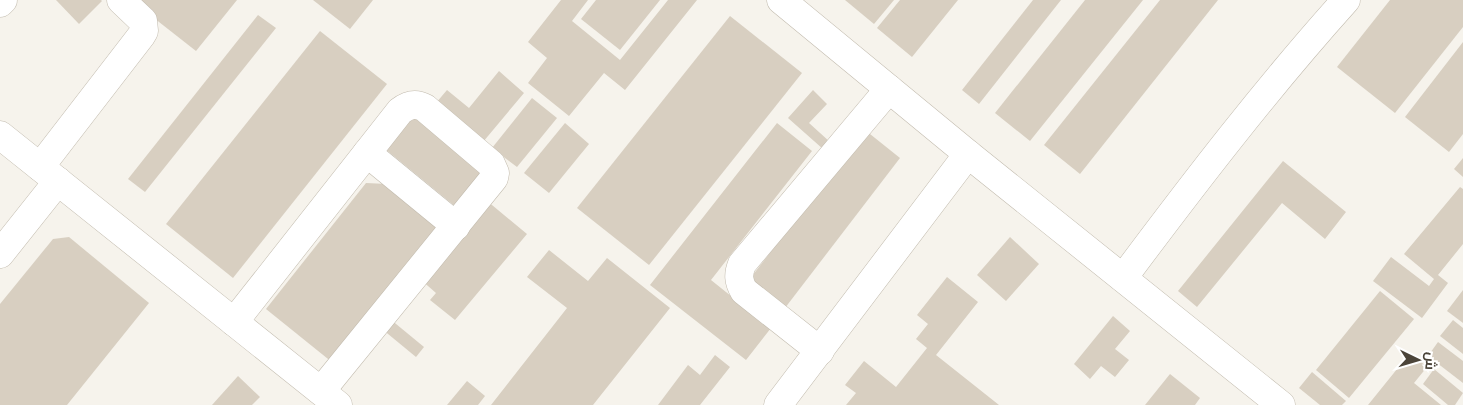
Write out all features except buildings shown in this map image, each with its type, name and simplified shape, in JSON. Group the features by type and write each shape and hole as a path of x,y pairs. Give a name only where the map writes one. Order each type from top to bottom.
{"street":[{"path":"0,3 3,0"},
{"path":"0,254 49,174 141,36 144,26 143,21 121,0"},
{"path":"781,0 968,154 1281,405"},
{"path":"1123,278 1214,158 1309,41 1346,0"},
{"path":"820,351 744,290 738,278 742,264 890,89"},
{"path":"0,135 329,398 456,226 492,182 495,173 492,164 425,108 419,105 412,105 400,111 234,322"},
{"path":"367,153 456,226"},
{"path":"778,405 968,154"}]}
